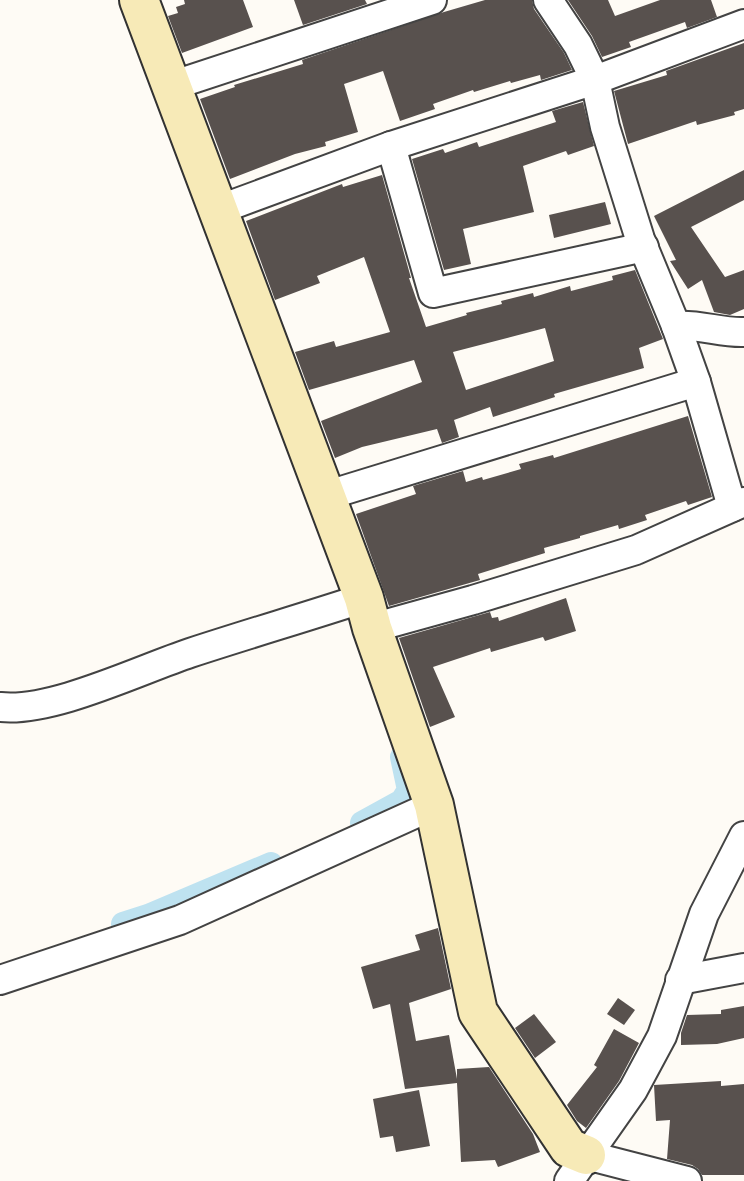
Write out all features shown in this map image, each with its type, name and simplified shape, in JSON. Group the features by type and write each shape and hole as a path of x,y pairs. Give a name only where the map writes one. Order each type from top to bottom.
{"street":[{"path":"139,0 368,613 434,806 478,1012 569,1148 577,1168"},
{"path":"171,86 432,0"},
{"path":"0,707 13,709 54,701 189,654 368,613 472,600 636,550 738,504 676,326 644,247 605,127 595,80 578,45 548,0"},
{"path":"218,210 391,146 595,80 744,24"},
{"path":"391,146 433,293 644,247"},
{"path":"676,326 692,325 732,333 744,332"},
{"path":"325,496 696,382"},
{"path":"0,980 180,920 434,806"},
{"path":"577,1168 633,1090 662,1037 704,914 744,836"},
{"path":"680,980 744,968"},
{"path":"577,1168 687,1181"}],"building":[{"path":"184,0 243,0 253,27 182,53 168,16 178,13 176,7 185,4"},
{"path":"294,0 365,0 367,4 303,25"},
{"path":"485,0 532,0 534,9 564,53 572,70 541,80 540,75 474,92 473,90 433,104 435,109 400,121 383,71 344,84 358,132 325,142 326,146 295,154 230,179 200,99 235,87 234,85 303,64 302,60"},
{"path":"568,0 608,0 615,16 660,0 711,0 717,17 687,28 685,22 629,42 631,47 602,57 592,36"},
{"path":"744,43 744,109 734,112 735,115 697,125 696,121 628,144 614,91 667,75 666,71"},
{"path":"583,102 594,146 568,155 566,151 523,166 534,212 463,229 471,264 444,270 412,159 443,149 445,153 477,142 479,147 556,122 552,111"},
{"path":"744,170 744,200 691,227 725,277 744,270 744,309 730,315 714,312 702,280 688,289 670,261 676,260 654,216"},
{"path":"382,175 409,278 426,327 502,304 501,301 533,293 534,297 570,286 571,291 613,280 612,276 635,270 663,339 639,348 644,368 554,394 555,397 493,417 490,407 454,420 459,437 442,443 437,429 362,447 335,458 321,421 422,382 414,360 309,390 295,352 334,341 336,347 390,332 364,257 317,276 320,283 275,300 246,221 342,184 343,187","holes":["545,328 554,361 466,390 453,352"]},
{"path":"605,202 611,224 554,238 549,215"},
{"path":"688,416 712,497 688,505 686,501 645,515 647,520 619,529 618,525 544,548 545,553 478,574 480,580 389,606 356,514 416,494 413,486 463,471 466,482 482,477 483,480 521,469 519,464 553,455 554,458"},
{"path":"566,598 576,631 545,641 543,637 491,652 490,648 433,667 455,717 430,727 399,638 490,612 492,618 498,617 499,621"},
{"path":"438,928 451,989 409,1003 416,1041 449,1035 457,1079 457,1069 489,1067 533,1134 540,1152 498,1167 495,1160 461,1162 457,1083 405,1089 390,1004 373,1009 361,967 420,950 415,935"},
{"path":"618,998 635,1010 624,1025 607,1014"},
{"path":"744,1006 744,1038 717,1044 681,1045 681,1033 687,1015 721,1014 721,1010"},
{"path":"534,1014 556,1042 535,1058 515,1028"},
{"path":"614,1029 639,1043 619,1081 586,1128 577,1121 567,1105 597,1067 594,1065"},
{"path":"721,1081 721,1086 744,1084 744,1175 702,1175 692,1165 667,1159 670,1120 656,1121 654,1085"},
{"path":"419,1090 430,1146 396,1152 393,1136 380,1138 373,1099"}],"waterway":[{"path":"362,823 402,801 409,790 402,757"},
{"path":"123,924 271,864"}]}
